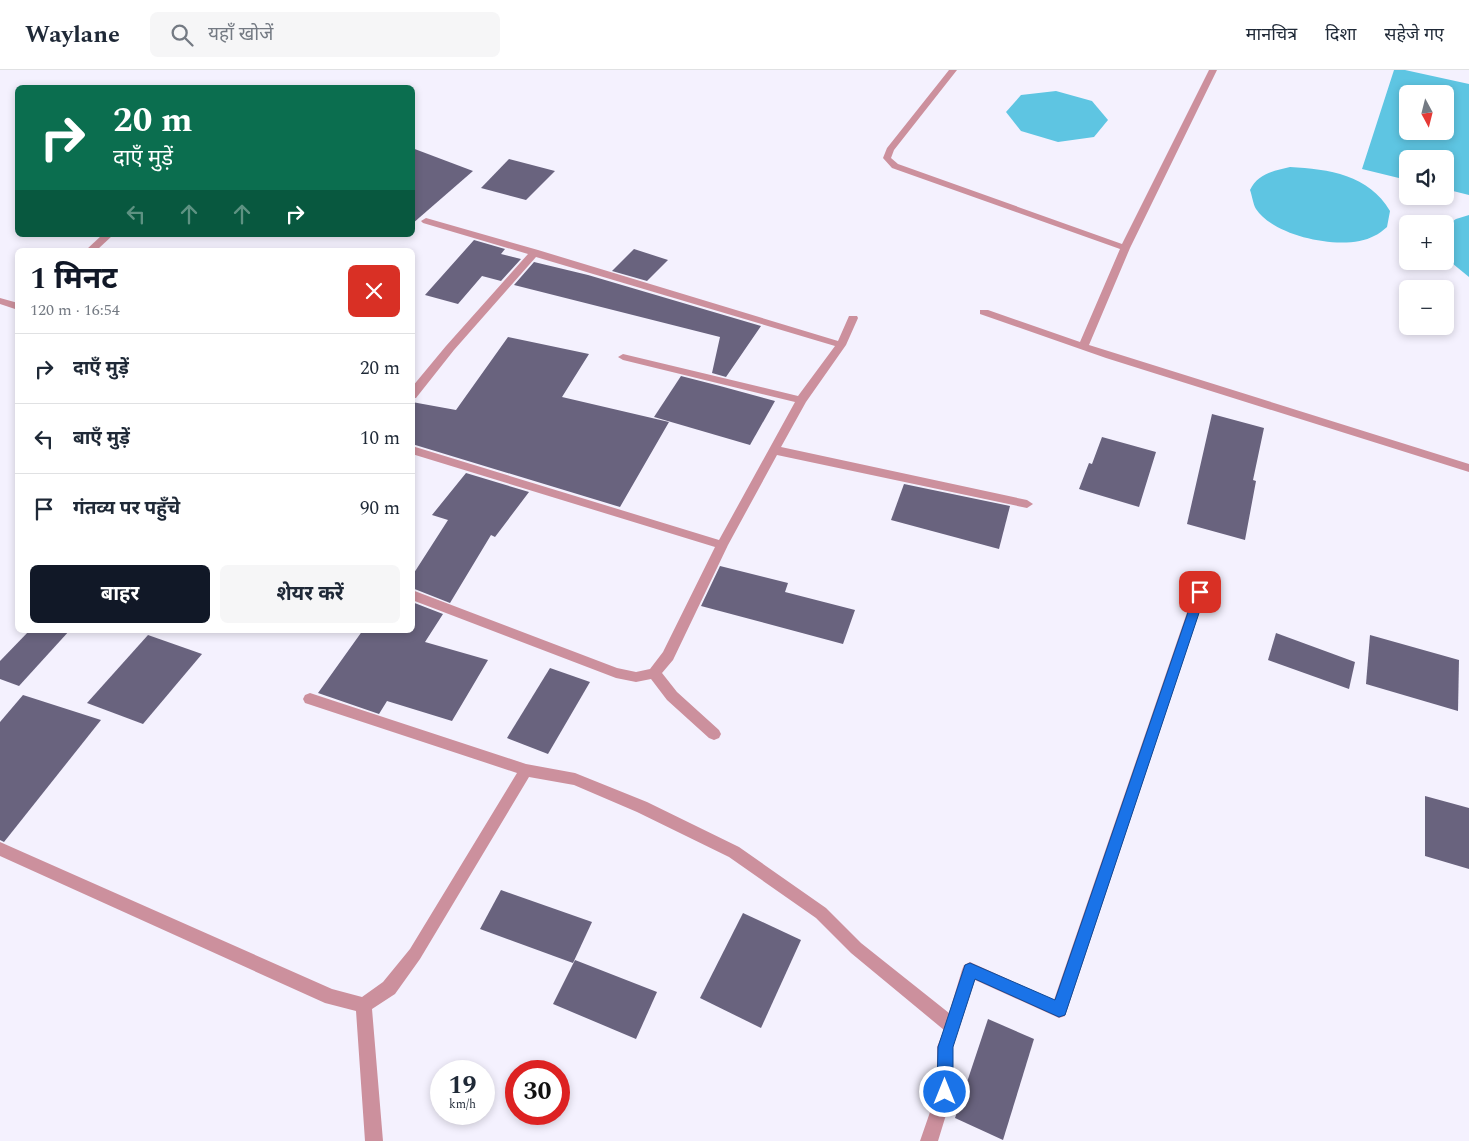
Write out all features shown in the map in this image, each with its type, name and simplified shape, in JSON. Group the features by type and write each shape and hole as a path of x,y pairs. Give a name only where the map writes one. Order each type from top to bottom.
{"street":[{"path":"953,70 890,150 887,158 895,166 1125,248"},
{"path":"1083,347 1125,248 1213,70"},
{"path":"426,221 535,252 841,345"},
{"path":"92,248 106,237"},
{"path":"415,391 450,348 535,252"},
{"path":"0,301 15,306"},
{"path":"984,312 1083,347 1469,468"},
{"path":"415,596 616,672 636,677 654,673 668,656 722,545 802,400 841,345 853,318"},
{"path":"622,357 802,400"},
{"path":"774,450 1027,504"},
{"path":"415,451 722,545"},
{"path":"929,1141 945,1092 945,1047 970,970 1059,1010 1200,592"},
{"path":"654,673 672,696 714,734"},
{"path":"310,699 526,770 575,779 642,807 734,852 821,913 856,948 953,1027"},
{"path":"0,849 331,997 364,1005 389,988 415,954 526,770"},
{"path":"364,1005 374,1141"}],"water":[{"path":"1394,70 1405,70 1469,84 1469,195 1454,191 1454,150 1399,150 1399,178 1362,169"},
{"path":"1056,91 1092,101 1108,120 1094,137 1058,142 1021,131 1006,112 1021,95"},
{"path":"1290,167 1333,172 1347,176 1371,189 1390,211 1387,227 1374,236 1361,241 1329,242 1294,234 1265,219 1256,209 1250,190 1253,184 1262,176"},
{"path":"1469,215 1469,277 1454,265 1454,220"}],"building":[{"path":"415,149 473,171 415,221"},
{"path":"509,159 555,171 526,200 481,188"},
{"path":"474,240 505,249 501,254 521,259 501,281 482,276 458,304 425,295"},
{"path":"634,249 668,260 647,281 612,271"},
{"path":"534,262 588,275 761,326 726,377 712,373 720,337 514,285"},
{"path":"508,337 589,354 562,397 669,422 620,507 415,445 415,403 456,410"},
{"path":"681,376 775,401 750,445 654,417"},
{"path":"1212,414 1264,428 1253,480 1256,481 1245,540 1187,524"},
{"path":"1102,437 1156,452 1139,507 1079,489 1089,463 1092,464"},
{"path":"466,473 529,492 495,537 491,535 450,603 415,589 415,571 448,520 432,515"},
{"path":"904,484 1010,506 999,549 891,520"},
{"path":"720,566 788,583 785,592 855,610 843,644 701,606"},
{"path":"415,603 443,614 425,642 488,660 452,721 387,701 379,714 318,693 361,633 415,633"},
{"path":"27,633 67,633 19,686 0,679 0,661"},
{"path":"1276,633 1355,662 1349,689 1268,660"},
{"path":"148,635 202,654 143,724 87,703"},
{"path":"1370,635 1459,660 1458,711 1366,684"},
{"path":"550,668 590,682 548,754 507,738"},
{"path":"23,695 101,720 4,842 0,840 0,722"},
{"path":"1425,796 1469,808 1469,869 1425,856"},
{"path":"501,890 592,922 573,963 480,929"},
{"path":"743,913 801,940 761,1028 700,998"},
{"path":"575,960 657,992 636,1039 553,1004"},
{"path":"988,1019 1034,1039 1003,1140 955,1118"}],"route":[{"path":"945,1092 945,1047 970,970 1059,1010 1200,592"}]}
